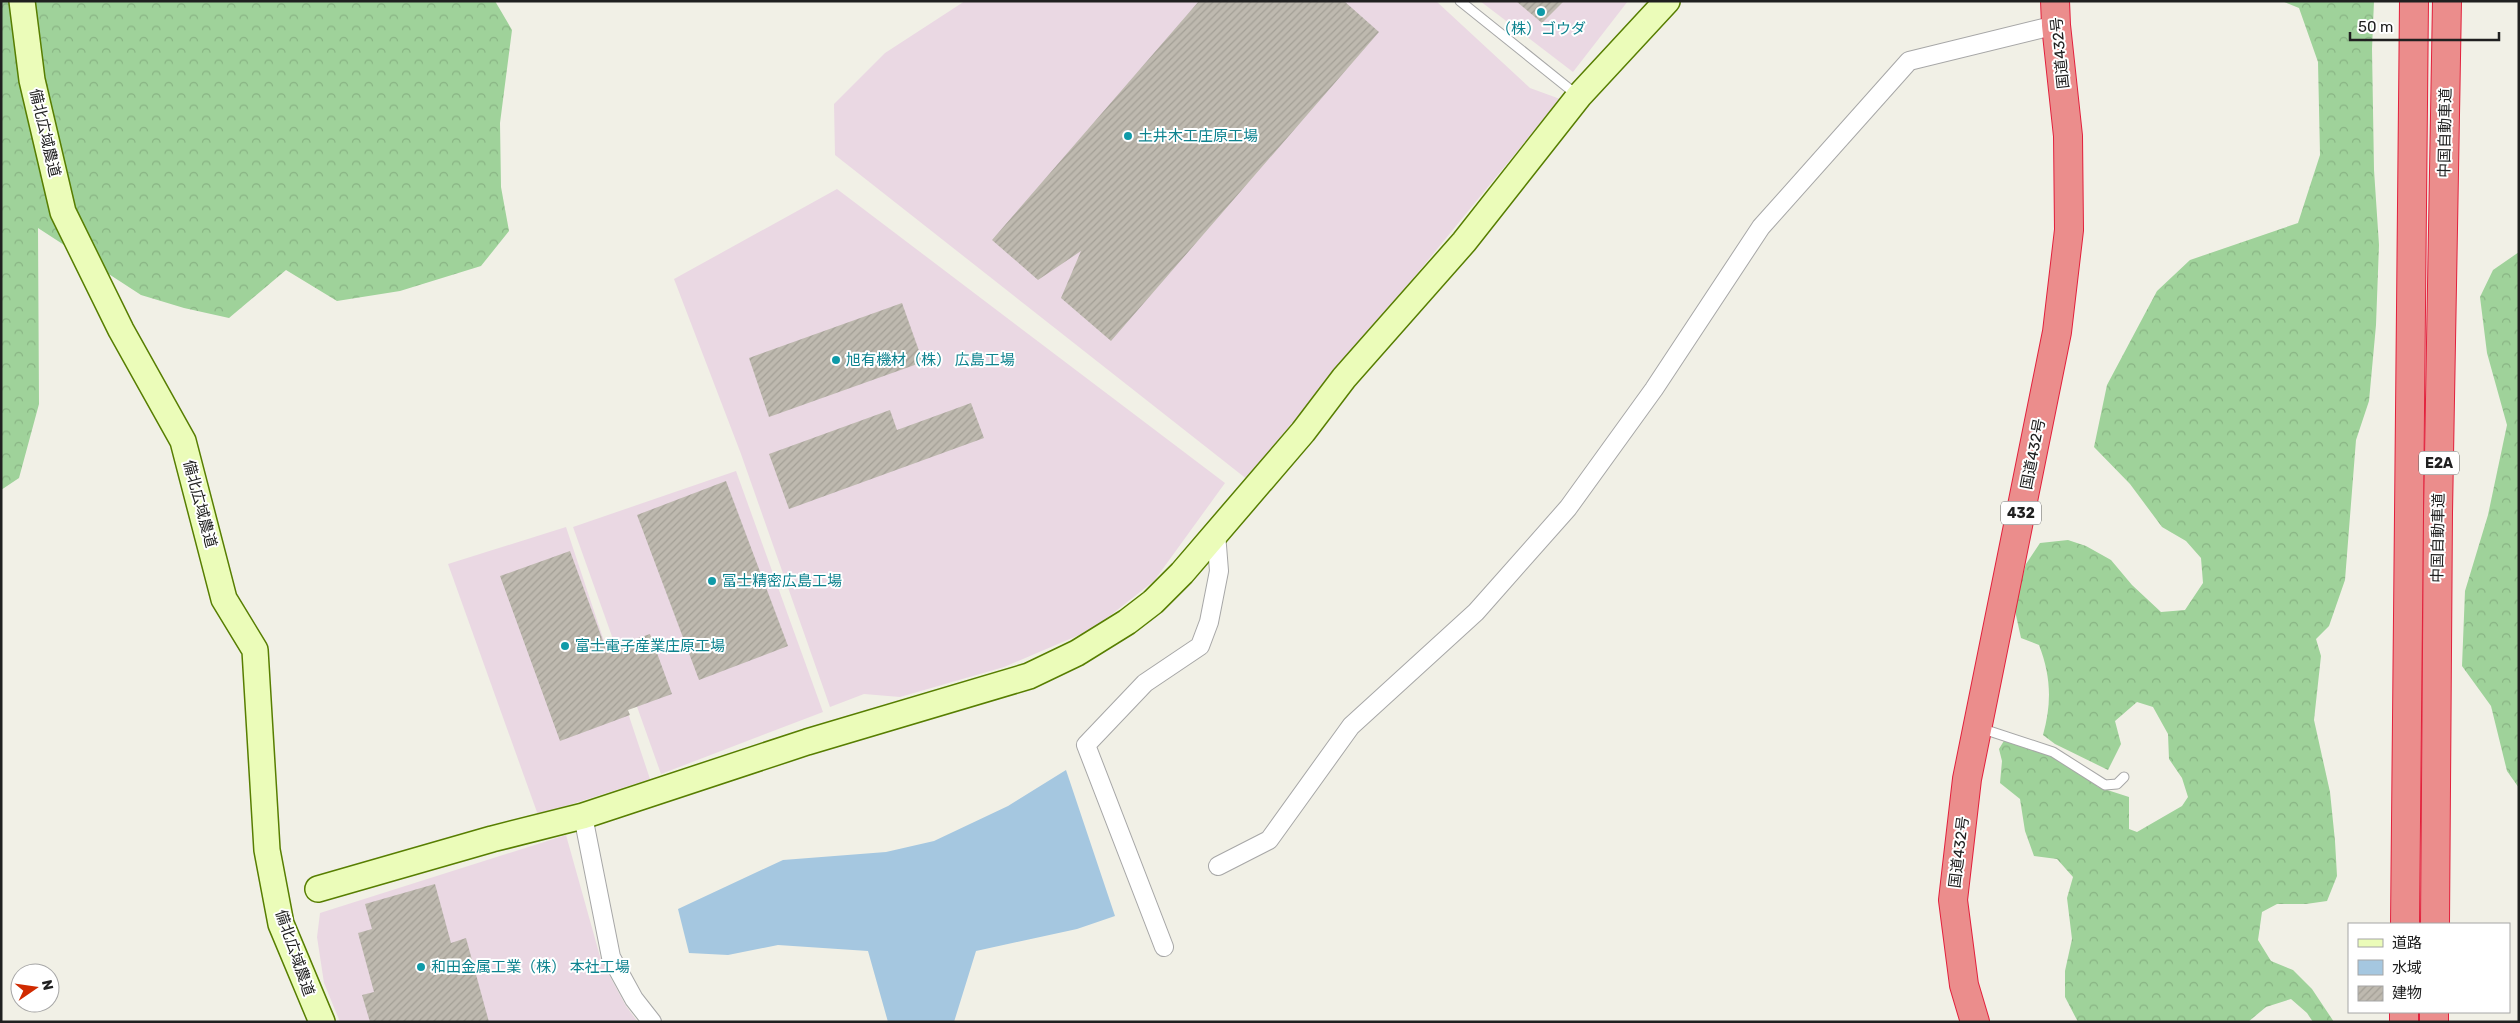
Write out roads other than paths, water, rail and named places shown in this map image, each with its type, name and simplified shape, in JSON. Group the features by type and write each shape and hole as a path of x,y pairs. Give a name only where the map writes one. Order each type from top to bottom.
{"highway":[{"name":"中国自動車道","path":"2405,923 2414,1"},
{"name":"中国自動車道","path":"2435,923 2438,503 2447,1"},
{"name":"国道432号","path":"1975,1022 1964,985 1953,900 1967,779 2057,332 2069,230 2068,136 2056,13"}],"street":[{"name":"備北広域農道","path":"22,1 32,80 64,212 121,330 183,442 224,599 255,650 267,850 282,924 322,1022"},
{"path":"318,889 492,839 583,816 807,742 1029,676 1077,653 1134,617 1153,602 1216,533 1303,432 1344,378 1464,242 1579,96 1667,1"},
{"path":"1218,866 1269,840 1352,726 1476,612 1568,508 1654,389 1762,227 1909,61 2056,13"},
{"path":"1164,947 1086,745 1145,683 1200,646 1209,622 1220,571 1216,533"},
{"path":"583,816 611,958 634,999 652,1022"}],"lane":[{"path":"1460,1 1579,96"},
{"path":"1978,728 2053,752 2105,785 2117,784 2124,777"}],"water":[{"path":"1066,770 1115,916 1077,929 976,951 954,1022 888,1022 868,951 778,945 728,955 689,953 678,909 783,860 886,852 934,841 1008,806"}],"place":[{"name":"（株）ゴウダ","path":"1541,12"},
{"name":"土井木工庄原工場","path":"1128,136"},
{"name":"旭有機材（株） 広島工場","path":"836,360"},
{"name":"冨士精密広島工場","path":"712,581"},
{"name":"富士電子産業庄原工場","path":"565,646"},
{"name":"和田金属工業（株） 本社工場","path":"421,967"}]}
